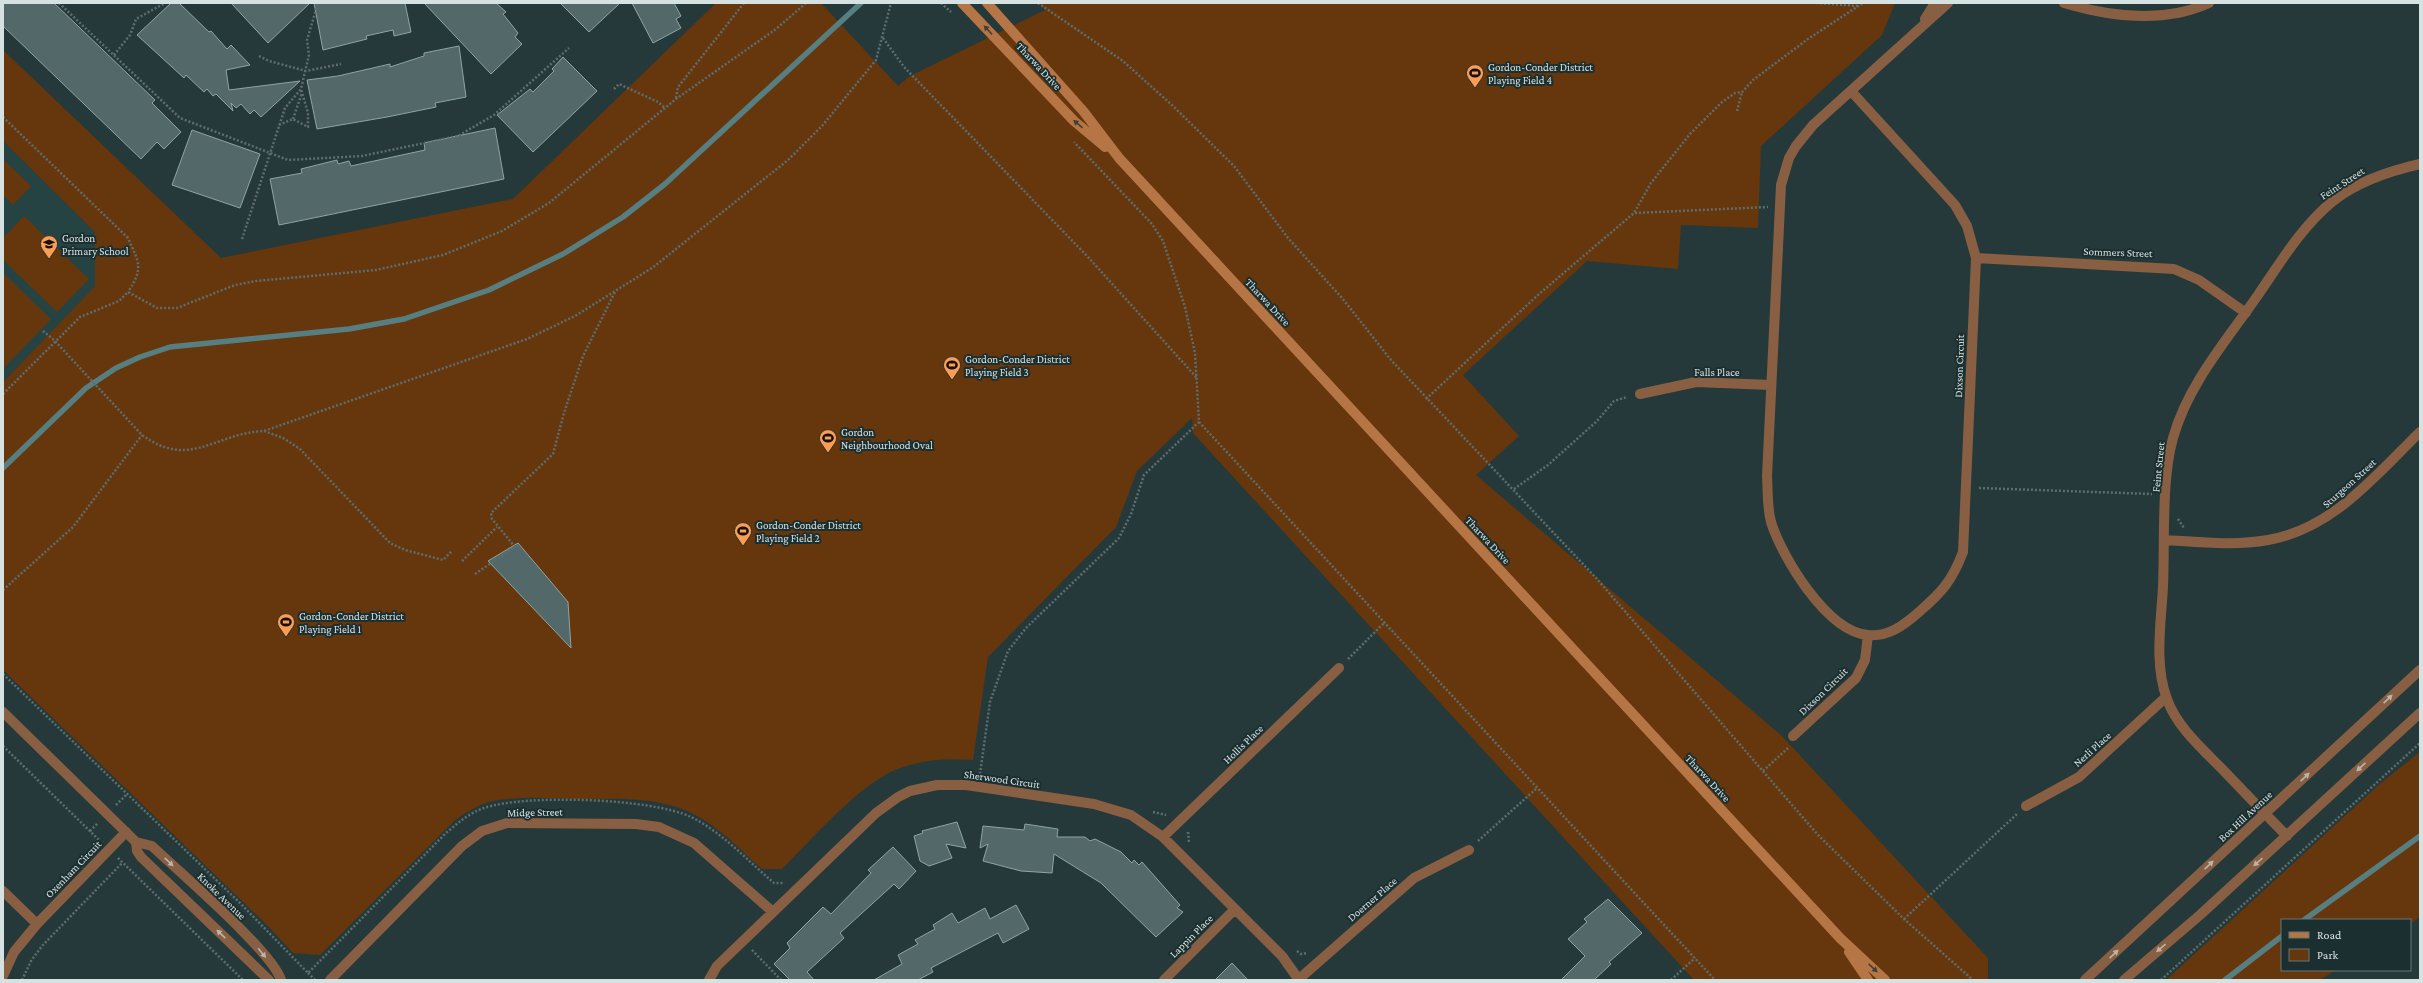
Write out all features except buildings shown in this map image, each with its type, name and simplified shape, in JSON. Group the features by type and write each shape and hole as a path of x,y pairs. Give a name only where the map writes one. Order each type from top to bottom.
{"main road":[{"name":"Tharwa Drive","path":"962,3 1074,121 1119,158"},
{"name":"Tharwa Drive","path":"987,3 1084,112 1119,158 1840,938 1885,980"},
{"name":"Tharwa Drive","path":"1840,938 1868,980"}],"street":[{"name":"Dixson Circuit","path":"1918,29 1935,3"},
{"name":"Dixson Circuit","path":"1851,91 1956,205 1967,226 1976,258 1963,552 1954,576 1938,595 1902,627 1886,634 1868,635 1853,632 1840,624 1809,591 1782,551 1768,506 1767,476 1781,185 1789,158 1796,146 1813,125 1948,3"},
{"path":"2064,3 2094,12 2132,17 2169,15 2209,3"},
{"name":"Feint Street","path":"2287,836 2190,736 2170,708 2162,684 2160,657 2167,494 2173,439 2184,406 2201,376 2297,240 2320,212 2334,200 2365,181 2382,174 2420,164"},
{"name":"Sommers Street","path":"1976,258 2157,266 2174,269 2199,280 2246,313"},
{"name":"Falls Place","path":"1640,394 1696,382 1771,385"},
{"name":"Sturgeon Street","path":"2165,540 2234,543 2268,541 2314,526 2352,498 2420,432"},
{"name":"Dixson Circuit","path":"1792,741 1856,678 1865,660 1868,635"},
{"name":"Hollis Place","path":"1163,837 1339,668"},
{"name":"Box Hill Avenue","path":"2086,980 2420,670"},
{"name":"Nerli Place","path":"2026,806 2079,777 2166,697"},
{"name":"Knoke Avenue","path":"3,712 136,842 152,846 256,945 278,973 281,980"},
{"path":"2124,980 2200,915 2420,713"},
{"name":"Sherwood Circuit","path":"709,980 717,966 876,813 910,791 937,785 966,785 1094,804 1131,816 1163,837 1282,956 1299,980"},
{"name":"Midge Street","path":"330,980 462,846 482,831 507,823 636,824 672,831 694,843 773,912"},
{"name":"Oxenham Circuit","path":"3,976 14,952 37,924 126,832"},
{"name":"Knoke Avenue","path":"136,842 137,851 141,857 269,980"},
{"name":"Doerner Place","path":"1299,980 1414,878 1469,850"},
{"path":"3,891 37,924"},
{"name":"Lappin Place","path":"1164,980 1235,909"}],"path":[{"path":"59,3 180,118 269,154 288,160 362,156 458,136 494,115 569,48"},
{"path":"114,55 130,35 136,19 165,3"},
{"path":"279,125 293,119 302,90 309,55 307,40 318,3"},
{"path":"676,99 678,87 744,3"},
{"path":"128,292 157,308 177,308 235,285 256,281 376,270 443,255 502,231 529,217 676,99 776,28 806,3"},
{"path":"43,331 54,340 69,358 142,435 157,445 173,451 206,447 246,432 264,430 527,339 575,316 652,268 788,160 822,126 876,60 891,3"},
{"path":"941,3 955,16"},
{"path":"1038,3 1122,61 1174,107 1234,166 1288,238 1342,298 1391,360 1426,399 1514,489 1597,579 1818,835 1904,919 1973,980"},
{"path":"1816,3 1860,6"},
{"path":"1737,111 1742,92 1753,80 1808,39 1863,3"},
{"path":"883,38 904,67 1083,252 1197,378"},
{"path":"259,56 269,61 306,71 340,64"},
{"path":"614,89 619,84 665,108"},
{"path":"293,119 308,127 308,113 302,90"},
{"path":"242,238 284,108 302,90"},
{"path":"1426,399 1539,294 1634,213 1651,183 1690,134 1722,102 1735,93 1742,92"},
{"path":"3,117 128,238 137,258 138,276 128,292 119,301 80,317 54,340 3,394"},
{"path":"1070,137 1152,224 1163,241 1185,307 1197,378 1199,422 1715,980"},
{"path":"1634,213 1780,206"},
{"path":"474,574 514,547 492,519 491,513 553,454 564,413 583,356 615,292"},
{"path":"1514,489 1548,465 1597,421 1614,401 1640,394"},
{"path":"980,775 990,702 1008,651 1026,628 1119,538 1131,514 1144,474 1199,422"},
{"path":"264,430 283,438 300,449 390,543 405,550 443,560 452,551"},
{"path":"3,590 74,527 142,435"},
{"path":"1976,495 1977,480"},
{"path":"1976,488 2167,494"},
{"path":"2177,517 2184,528"},
{"path":"462,561 497,526"},
{"path":"1339,668 1385,622"},
{"path":"1763,771 1792,741"},
{"path":"2161,980 2420,743"},
{"path":"3,746 90,831"},
{"path":"1469,850 1537,788"},
{"path":"1904,919 2026,806"},
{"path":"22,980 31,961 42,946 122,863 243,980"},
{"path":"751,949 781,980"},
{"path":"1671,980 1695,958"},
{"path":"308,973 315,980"}],"shaded area":[{"name":"Gordon Primary School","path":"3,141 95,232 95,286 3,382"}],"green space":[{"path":"716,3 821,3 898,86 910,76 1045,10 1039,3 1895,3 1882,35 1761,146 1758,228 1681,225 1678,269 1587,261 1463,375 1519,436 1476,475 1782,736 1988,958 1988,980 1694,980 1193,433 1192,418 1137,471 1116,527 988,657 973,760 953,759 924,762 895,770 881,777 851,800 782,869 762,869 726,836 706,821 685,810 658,802 631,799 513,798 488,802 455,820 320,955 293,953 267,925 3,670 3,382 95,286 95,232 3,141 3,50 221,258 513,199"},
{"path":"3,159 31,186 13,205 3,195"},
{"path":"24,216 89,279 57,312 3,260 3,238"},
{"path":"3,273 51,319 3,369"},
{"path":"2420,752 2420,917 2411,923 2411,919 2281,919 2281,971 2334,971 2320,980 2166,980 2382,782"}],"waterway":[{"path":"3,468 86,388 116,368 140,357 170,347 349,329 404,319 489,290 563,254 623,217 665,184 861,3"},
{"path":"2305,919 2420,836"},
{"path":"2225,980 2281,937"}],"place":[{"name":"Gordon-Conder District Playing Field 4","path":"1475,88"},
{"name":"Gordon Primary School","path":"49,259"},
{"name":"Gordon-Conder District Playing Field 3","path":"952,380"},
{"name":"Gordon Neighbourhood Oval","path":"828,453"},
{"name":"Gordon-Conder District Playing Field 2","path":"743,546"},
{"name":"Gordon-Conder District Playing Field 1","path":"286,637"}]}
